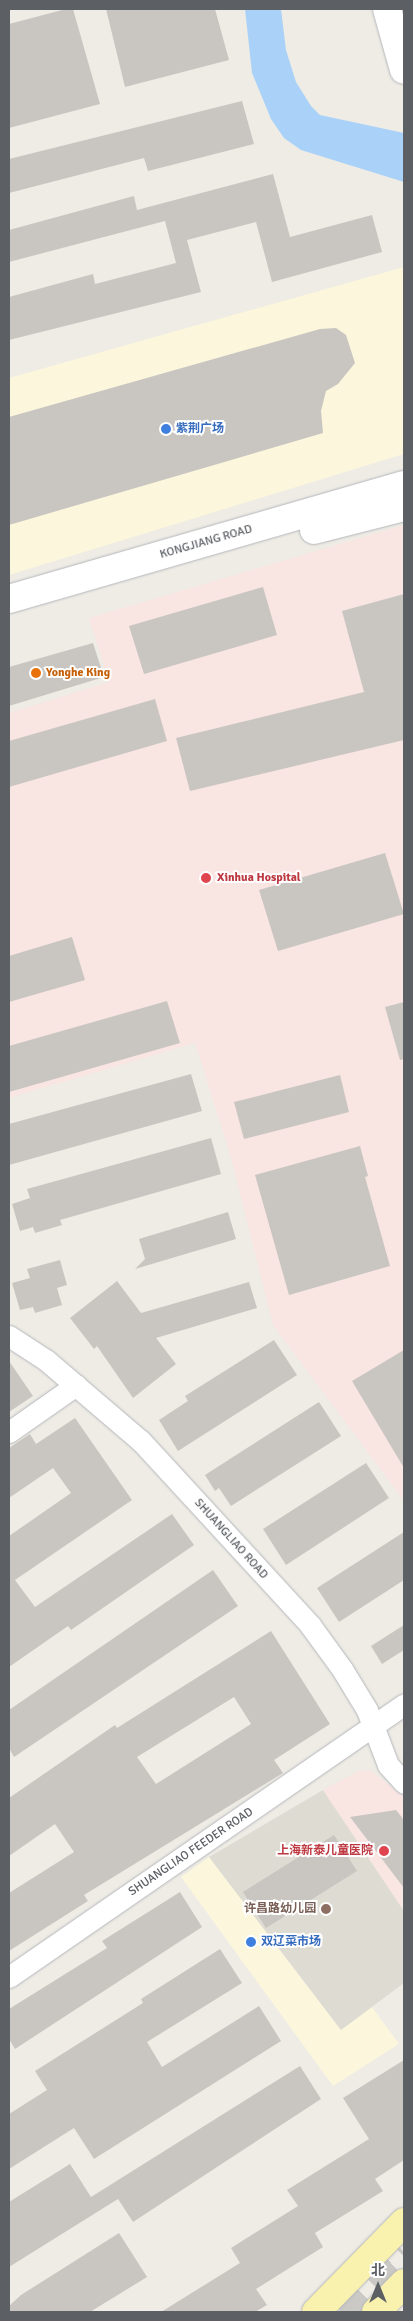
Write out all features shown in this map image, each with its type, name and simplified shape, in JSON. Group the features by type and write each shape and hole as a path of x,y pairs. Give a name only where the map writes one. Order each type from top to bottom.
{"main road":[{"path":"386,9 404,70"},
{"name":"KONGJIANG ROAD","path":"9,599 404,485"},
{"name":"KONGJIANG ROAD","path":"9,612 404,507"},
{"path":"316,2312 404,2222"},
{"path":"376,2312 404,2283"}],"street":[{"name":"SHUANGLIAO ROAD","path":"9,1336 46,1360 141,1441 310,1625 342,1669 374,1727 388,1764 404,1783"},
{"path":"9,1432 76,1385"},
{"name":"SHUANGLIAO FEEDER ROAD","path":"9,1977 404,1705"}],"shaded area":[{"name":"紫荆广场","path":"404,267 404,454 9,575 9,378"},
{"name":"Xinhua Hospital","path":"404,525 404,1501 273,1325 230,1154 195,1043 9,1098 9,713 109,682 89,618"},
{"name":"上海新泰儿童医院","path":"370,1770 404,1797 402,1908 323,1790 359,1771"},
{"name":"许昌路幼儿园","path":"323,1790 404,1911 404,1983 341,2030 209,1857"},
{"name":"双辽菜市场","path":"209,1857 341,2030 372,2007 399,2044 333,2086 181,1877"}],"water":[{"path":"245,9 281,9 286,50 296,82 311,106 320,115 404,133 404,182 301,150 284,138 271,119 252,73"}],"building":[{"path":"66,9 73,9 100,104 9,128 9,24"},
{"path":"106,9 215,9 229,60 125,87"},
{"path":"242,101 254,144 148,171 144,158 9,193 9,159"},
{"path":"273,174 290,237 372,215 382,252 272,282 256,222 187,240 201,292 9,340 9,297 93,274 95,284 176,263 165,221 9,262 9,230 134,196 137,210"},
{"name":"紫荆广场","path":"336,328 346,335 355,363 338,384 326,391 321,411 323,433 9,525 9,417 320,329"},
{"path":"263,587 277,635 144,674 129,626"},
{"path":"404,594 404,740 190,791 176,738 364,692 342,611"},
{"path":"93,643 104,677 9,706 9,667"},
{"path":"155,699 167,741 9,787 9,741"},
{"path":"385,853 404,914 278,951 259,890"},
{"path":"72,937 85,980 9,1002 9,956"},
{"path":"167,1001 180,1043 9,1092 9,1046"},
{"path":"404,1002 404,1059 400,1060 385,1007"},
{"path":"191,1074 202,1111 9,1165 9,1124"},
{"path":"340,1075 349,1112 244,1139 234,1102"},
{"path":"211,1138 221,1174 60,1220 62,1225 35,1233 33,1227 20,1231 12,1204 30,1198 27,1189"},
{"path":"360,1146 368,1176 365,1177 390,1266 289,1295 255,1175"},
{"path":"228,1212 236,1239 135,1269 145,1259 139,1239"},
{"path":"60,1260 67,1285 57,1288 62,1305 35,1313 33,1307 20,1310 12,1283 30,1278 27,1269"},
{"path":"117,1281 141,1313 249,1282 257,1308 156,1338 176,1364 133,1398 97,1346 94,1349 70,1318"},
{"path":"274,1340 297,1375 178,1451 159,1420 188,1401 185,1396"},
{"path":"404,1350 404,1468 352,1381"},
{"path":"9,1361 33,1396 9,1412"},
{"path":"319,1402 341,1436 231,1506 219,1488 215,1491 205,1475"},
{"path":"75,1418 132,1500 15,1580 35,1607 172,1514 194,1545 71,1630 68,1626 9,1667 9,1536 71,1493 53,1468 9,1498 9,1448 30,1434 36,1444"},
{"path":"366,1463 389,1498 286,1565 263,1529"},
{"path":"404,1532 404,1580 339,1622 317,1588"},
{"path":"213,1570 238,1606 14,1757 9,1748 9,1710"},
{"path":"404,1625 404,1650 382,1664 371,1646"},
{"path":"271,1631 330,1724 274,1760 283,1773 84,1895 88,1901 9,1951 9,1893 74,1852 55,1824 9,1856 9,1798 115,1725 117,1728","holes":["234,1697 251,1724 156,1784 137,1757"]},
{"path":"396,1810 404,1820 404,1888 350,1817"},
{"path":"334,1835 357,1871 266,1928 243,1892"},
{"path":"180,1892 202,1927 15,2049 9,2039 9,2009 107,1948 102,1941"},
{"path":"220,1949 242,1983 147,2042 162,2067 259,2006 281,2041 94,2159 74,2128 9,2169 9,2114 47,2090 35,2071 143,2003 141,1999"},
{"path":"404,2060 404,2160 375,2179 383,2191 315,2233 323,2247 256,2289 267,2305 255,2312 161,2312 240,2263 231,2248 298,2206 287,2190 369,2139 343,2098"},
{"path":"300,2066 321,2099 133,2222 118,2199 9,2267 9,2202 70,2164 91,2197"},
{"path":"119,2233 147,2277 90,2312 9,2312 9,2306 21,2295"}],"tunnel":[{"path":"341,2312 404,2252"}],"place":[{"name":"紫荆广场","path":"166,429"},
{"name":"Yonghe King","path":"36,673"},
{"name":"Xinhua Hospital","path":"206,878"},
{"name":"上海新泰儿童医院","path":"384,1851"},
{"name":"许昌路幼儿园","path":"326,1909"},
{"name":"双辽菜市场","path":"251,1942"}]}
